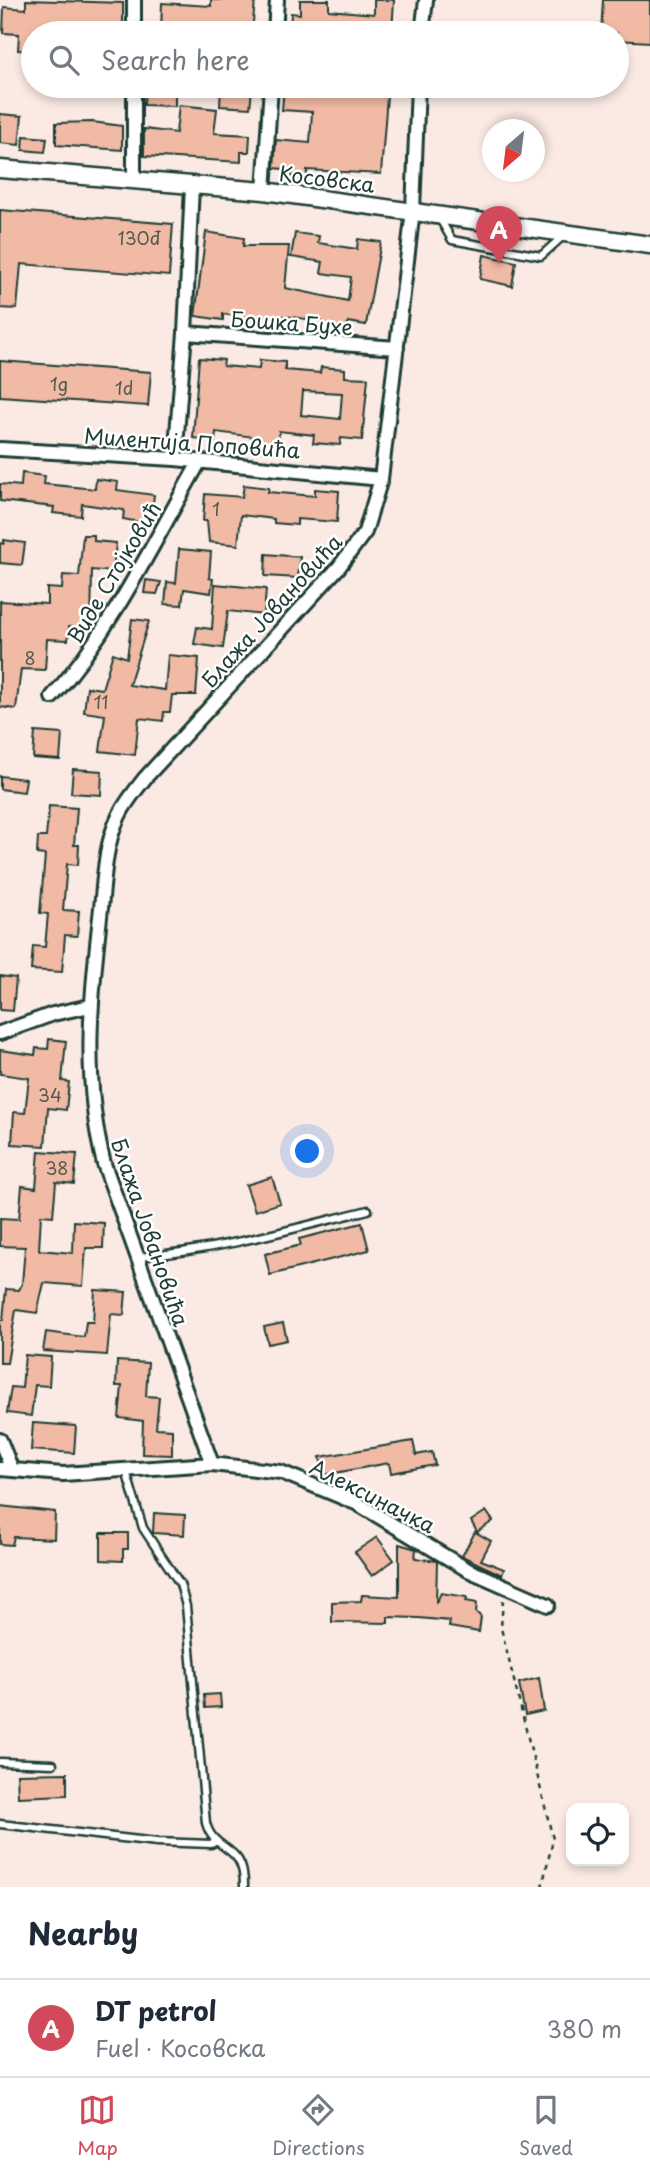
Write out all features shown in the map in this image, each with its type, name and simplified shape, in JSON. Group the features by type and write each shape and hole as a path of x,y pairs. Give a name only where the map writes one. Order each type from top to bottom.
{"street":[{"path":"134,0 134,21"},
{"path":"276,21 277,0"},
{"path":"423,21 426,0"},
{"path":"134,98 134,181"},
{"path":"264,191 270,98"},
{"name":"Блажа Јовановића","path":"212,1464 96,1132 90,1090 90,1006 105,873 118,817 145,778 346,559 365,532 381,479 397,348 413,210 418,98"},
{"name":"Косовска","path":"0,169 264,191 649,245"},
{"path":"175,459 185,334 191,186"},
{"name":"Бошка Бухе","path":"185,334 397,348"},
{"name":"Милентија Поповића","path":"0,449 175,459 381,479"},
{"name":"Виде Стојковић","path":"52,697 78,668 200,461"},
{"path":"0,1033 53,1014 90,1006"},
{"path":"0,1440 6,1469"},
{"name":"Алексиначка","path":"6,1469 63,1474 212,1464 281,1472 321,1486 358,1504 468,1570 548,1605"}],"lane":[{"path":"437,214 452,240 541,256 566,233"},
{"path":"138,1257 178,1254 237,1242 368,1210"},
{"path":"126,1471 143,1528 184,1594 206,1823 217,1841 232,1851 240,1861 244,1887"},
{"path":"0,1762 52,1764"},
{"path":"0,1824 157,1842 211,1844 217,1841"}],"path":[{"path":"505,1588 501,1628 553,1839 542,1887"}],"building":[{"path":"26,0 123,3 123,21 21,21 21,50 18,50 19,34 3,33 4,7 26,9"},
{"path":"211,0 255,0 253,21 161,21 162,3 211,6"},
{"path":"300,0 329,0 329,10 374,14 374,0 394,0 393,21 291,21 291,13 300,14"},
{"path":"603,0 650,0 650,42 629,41 629,21 602,21"},
{"path":"144,98 175,98 175,106 144,105"},
{"path":"220,98 251,98 250,108 220,106"},
{"path":"283,98 387,98 381,174 307,170 307,178 292,177 293,170 274,168 276,140 310,143 312,112 282,110"},
{"path":"179,105 217,109 214,133 250,135 249,152 241,152 241,162 144,156 144,129 176,133"},
{"path":"0,114 22,116 19,145 0,143"},
{"path":"92,122 122,126 122,150 56,145 56,123"},
{"path":"24,136 47,138 45,152 23,150"},
{"path":"0,210 173,224 169,276 21,264 17,309 0,308"},
{"path":"206,232 244,238 243,246 289,246 285,288 348,301 351,277 321,273 323,262 291,257 295,233 319,236 318,243 357,249 358,239 381,242 366,325 348,322 347,329 321,325 322,321 284,316 283,325 223,314 223,320 195,316"},
{"path":"484,255 516,262 512,286 480,279"},
{"path":"199,358 224,360 223,366 259,369 260,360 285,362 285,370 320,373 321,367 345,369 345,377 368,378 362,440 341,438 340,445 313,443 314,435 279,431 278,452 254,450 255,437 216,432 215,441 193,438","holes":["303,391 342,393 340,419 301,415"]},
{"path":"0,361 151,372 148,406 0,396"},
{"path":"22,473 45,476 44,484 95,489 96,479 118,482 117,490 154,495 150,524 123,519 124,510 82,504 81,516 53,513 54,507 0,501 0,484 21,486"},
{"path":"244,485 269,488 268,492 315,496 315,489 339,491 337,522 297,519 297,525 241,515 238,545 209,542 207,521 203,521 205,494 242,497"},
{"path":"83,535 94,535 94,541 116,543 113,572 92,570 91,628 69,627 68,640 47,639 45,670 21,669 16,709 0,707 0,601 47,604 47,588 62,589 63,575 79,576"},
{"path":"4,540 25,543 22,565 0,563 0,543 4,544"},
{"path":"179,549 211,552 211,593 184,589 182,605 165,604 167,582 176,583"},
{"path":"266,554 300,557 298,578 265,576"},
{"path":"146,580 161,582 157,594 144,593"},
{"path":"215,584 266,589 264,615 228,611 223,648 194,644 197,627 212,629"},
{"path":"132,619 149,621 129,685 165,690 168,655 199,658 196,695 172,695 170,712 164,712 163,721 139,718 135,755 100,751 105,715 84,712 87,687 102,689 113,653 127,658"},
{"path":"35,732 62,734 60,760 33,758"},
{"path":"73,769 102,771 101,795 71,793"},
{"path":"0,776 26,779 24,792 0,789"},
{"path":"49,806 77,808 74,845 79,845 78,865 67,864 63,910 79,911 77,936 65,935 62,972 31,970 33,946 45,947 48,914 40,913 45,855 37,854 38,837 46,837"},
{"path":"0,976 16,978 13,1011 0,1010"},
{"path":"49,1039 66,1041 62,1081 69,1082 66,1110 48,1108 45,1146 12,1144 14,1112 25,1113 29,1078 0,1074 0,1050 35,1055 36,1048 48,1049"},
{"path":"39,1151 77,1154 74,1184 56,1182 53,1216 41,1215 39,1250 73,1253 74,1221 104,1223 103,1248 86,1248 83,1286 44,1283 37,1313 16,1310 7,1363 0,1363 0,1320 3,1320 6,1289 19,1290 22,1284 25,1247 0,1246 0,1218 19,1219 22,1186 36,1188"},
{"path":"272,1177 280,1203 255,1211 246,1185"},
{"path":"362,1223 369,1250 270,1275 265,1254 301,1245 299,1239"},
{"path":"95,1290 126,1292 124,1315 111,1314 107,1355 43,1351 46,1332 84,1337 86,1322 93,1322"},
{"path":"283,1323 287,1340 268,1344 264,1327"},
{"path":"25,1355 51,1357 49,1386 35,1385 31,1416 7,1413 11,1387 22,1388"},
{"path":"117,1361 148,1363 146,1396 159,1397 156,1428 172,1429 172,1455 142,1454 143,1421 119,1418 122,1386 116,1386"},
{"path":"33,1423 76,1426 74,1453 31,1450"},
{"path":"413,1441 416,1455 432,1452 435,1465 391,1473 389,1463 324,1475 320,1457"},
{"path":"0,1506 55,1512 54,1539 14,1537 12,1545 0,1544"},
{"path":"486,1511 493,1521 477,1532 471,1521"},
{"path":"154,1513 185,1515 184,1535 153,1533"},
{"path":"475,1532 491,1541 481,1560 504,1569 502,1575 462,1556"},
{"path":"101,1533 128,1533 128,1549 123,1549 123,1561 101,1560"},
{"path":"377,1537 394,1560 372,1576 355,1552"},
{"path":"399,1544 416,1549 415,1558 437,1561 436,1603 441,1593 467,1597 466,1601 477,1603 476,1612 481,1617 479,1632 449,1627 450,1621 419,1618 388,1617 388,1623 332,1622 332,1602 361,1601 362,1595 399,1597"},
{"path":"539,1678 544,1711 525,1715 519,1683"},
{"path":"220,1694 221,1707 205,1708 204,1695"},
{"path":"67,1773 67,1795 18,1797 17,1774"}],"place":[{"name":"DT petrol","path":"499,264"}]}
